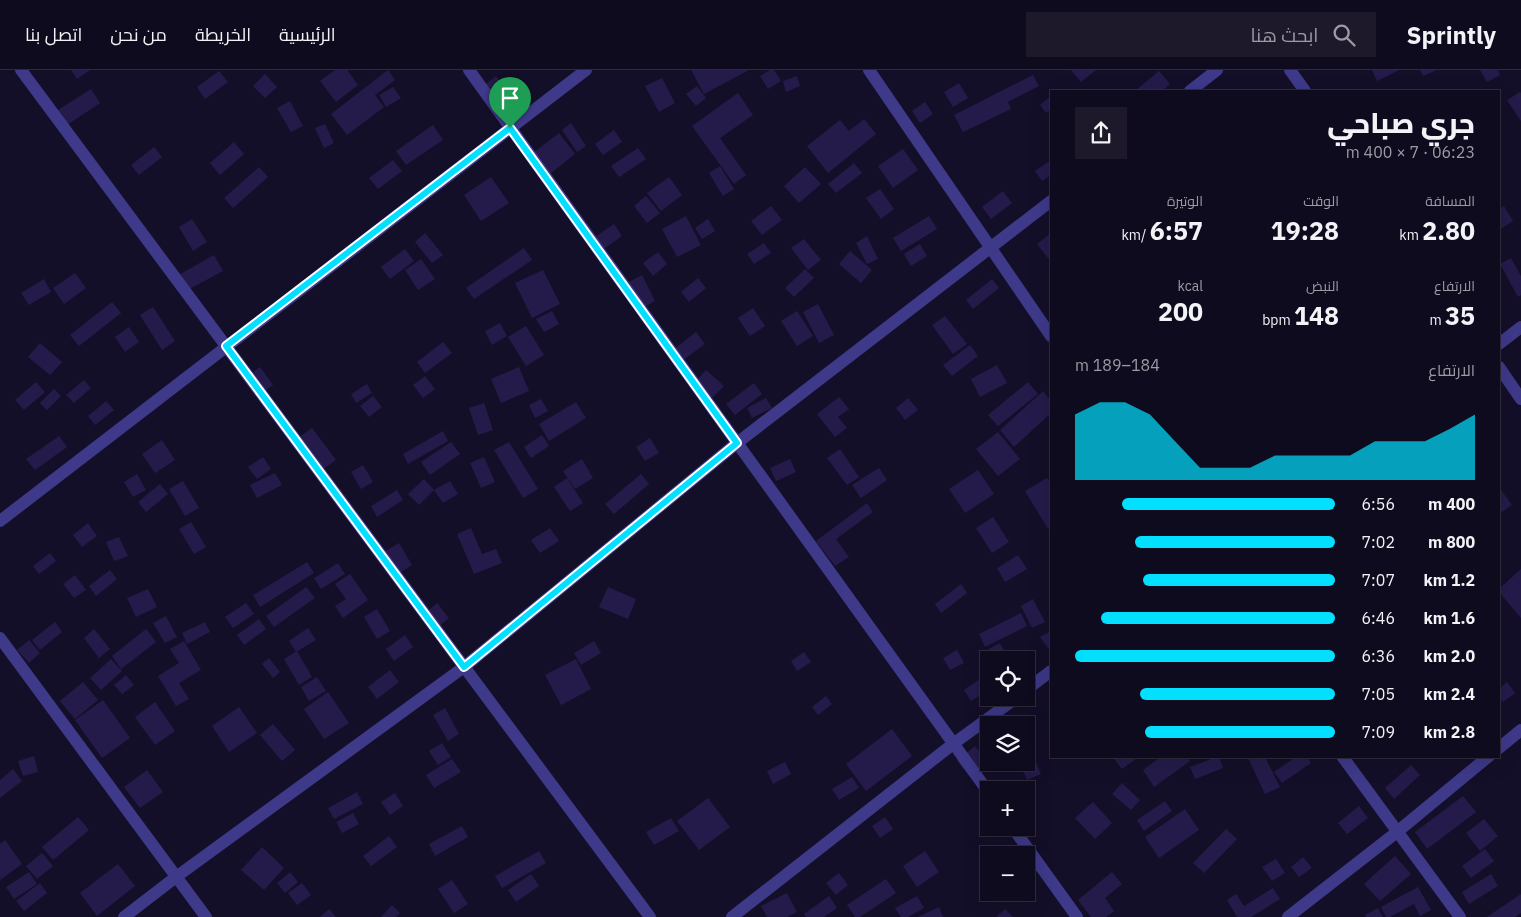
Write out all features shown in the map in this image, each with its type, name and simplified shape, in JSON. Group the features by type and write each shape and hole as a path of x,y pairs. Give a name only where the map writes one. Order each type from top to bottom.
{"street":[{"path":"21,70 650,917"},
{"path":"469,70 980,781"},
{"path":"0,521 586,70"},
{"path":"868,70 1050,335"},
{"path":"1191,90 1217,70"},
{"path":"1290,70 1304,90"},
{"path":"124,917 464,667 737,443 1050,202"},
{"path":"1500,343 1521,327"},
{"path":"1500,368 1521,399"},
{"path":"0,638 206,917"},
{"path":"1035,683 1050,672"},
{"path":"732,917 953,744 1005,706"},
{"path":"1500,747 1521,730"},
{"path":"1343,758 1460,917"},
{"path":"1288,917 1397,832 1487,758"},
{"path":"1019,836 1078,917"}],"building":[{"path":"71,70 90,70 77,79"},
{"path":"335,70 347,70 358,85 336,102 320,81"},
{"path":"388,70 395,80 375,95 384,107 347,135 331,114"},
{"path":"691,70 749,70 704,94"},
{"path":"770,70 774,70 781,81 768,89 760,76"},
{"path":"1071,70 1096,70 1081,82"},
{"path":"1372,70 1399,70 1377,81"},
{"path":"1420,70 1437,70 1423,76"},
{"path":"1480,70 1498,70 1500,75 1487,82"},
{"path":"219,71 228,82 205,99 197,87"},
{"path":"1159,71 1170,84 1163,90 1136,90"},
{"path":"265,74 277,87 265,98 253,86"},
{"path":"1033,75 1039,86 1008,102 1011,109 963,132 954,115"},
{"path":"496,76 504,87 490,98 482,87"},
{"path":"797,76 800,86 786,92 783,81"},
{"path":"662,78 675,103 659,112 645,86"},
{"path":"959,83 968,98 953,107 944,92"},
{"path":"697,86 706,98 696,106 686,94"},
{"path":"393,87 401,98 386,107 379,95"},
{"path":"91,89 100,103 64,127 55,112"},
{"path":"738,93 753,115 720,138 746,175 734,184 692,126"},
{"path":"1521,93 1521,121 1507,100"},
{"path":"1050,97 1050,110 1046,113 1040,105"},
{"path":"290,101 303,126 291,132 277,108"},
{"path":"925,102 933,114 920,123 912,111"},
{"path":"864,119 876,134 828,173 807,146 840,120 849,131"},
{"path":"571,123 586,146 577,152 562,130"},
{"path":"325,124 334,143 324,148 315,128"},
{"path":"433,125 443,140 406,165 396,151"},
{"path":"614,130 622,142 603,155 595,144"},
{"path":"559,133 575,154 546,177 529,156"},
{"path":"234,142 244,154 220,175 210,163"},
{"path":"154,147 162,157 139,175 131,165"},
{"path":"638,148 646,159 619,177 611,166"},
{"path":"903,149 918,170 893,188 878,166"},
{"path":"393,160 402,171 378,189 369,178"},
{"path":"1050,161 1050,176 1042,181 1035,171"},
{"path":"854,163 862,173 836,193 828,184"},
{"path":"720,166 734,189 723,196 709,173"},
{"path":"259,167 268,177 233,208 224,198"},
{"path":"805,167 821,184 799,203 784,186"},
{"path":"491,177 509,203 481,221 464,195"},
{"path":"669,177 682,195 661,211 647,193"},
{"path":"880,189 894,209 881,219 866,198"},
{"path":"1003,191 1012,203 991,219 982,207"},
{"path":"646,196 660,213 647,223 634,206"},
{"path":"771,206 782,220 762,235 751,221"},
{"path":"1504,206 1513,221 1500,229 1500,208"},
{"path":"686,216 701,245 677,257 662,229"},
{"path":"929,216 937,229 901,251 893,238"},
{"path":"192,219 207,242 193,251 179,227"},
{"path":"708,219 715,231 702,239 695,228"},
{"path":"614,224 622,236 598,253 589,241"},
{"path":"425,233 443,255 432,263 415,242"},
{"path":"1050,234 1050,261 1037,244"},
{"path":"867,236 878,259 867,264 856,243"},
{"path":"804,239 821,260 808,270 791,248"},
{"path":"764,243 771,253 754,264 747,254"},
{"path":"920,244 927,256 911,266 904,254"},
{"path":"524,248 532,260 474,299 466,288"},
{"path":"405,249 414,261 390,279 381,267"},
{"path":"850,251 872,270 861,283 839,264"},
{"path":"658,252 667,264 653,276 643,263"},
{"path":"214,255 223,271 184,292 175,277"},
{"path":"1511,258 1521,276 1521,295 1518,297 1500,264"},
{"path":"421,259 435,279 418,290 405,270"},
{"path":"805,269 814,278 794,297 785,288"},
{"path":"543,270 560,304 532,318 515,283"},
{"path":"75,273 86,288 64,304 53,288"},
{"path":"642,275 655,301 641,309 627,283"},
{"path":"698,278 706,288 689,302 681,292"},
{"path":"44,279 51,292 29,305 21,293"},
{"path":"992,279 999,288 973,309 966,300"},
{"path":"112,302 121,313 79,346 70,335"},
{"path":"818,304 834,335 819,343 803,312"},
{"path":"153,307 175,341 162,350 140,315"},
{"path":"753,308 765,326 750,336 738,318"},
{"path":"552,311 559,324 544,332 536,319"},
{"path":"797,311 813,336 797,346 781,321"},
{"path":"945,316 967,344 953,354 932,325"},
{"path":"500,323 507,336 492,345 485,331"},
{"path":"526,326 544,355 526,366 508,337"},
{"path":"129,327 139,342 125,352 115,337"},
{"path":"696,332 705,344 682,361 673,350"},
{"path":"443,342 452,353 425,373 417,362"},
{"path":"40,343 62,362 50,375 28,357"},
{"path":"970,345 978,356 952,376 943,365"},
{"path":"997,365 1007,383 980,397 971,379"},
{"path":"260,367 273,385 262,393 249,375"},
{"path":"519,367 529,391 501,403 491,379"},
{"path":"706,370 724,386 712,398 695,382"},
{"path":"425,376 435,389 423,398 413,385"},
{"path":"84,380 91,388 74,403 66,395"},
{"path":"36,382 45,392 24,410 15,400"},
{"path":"1028,382 1038,394 998,426 988,415"},
{"path":"754,383 762,394 735,415 726,404"},
{"path":"367,384 372,393 356,403 351,394"},
{"path":"54,389 61,396 47,410 40,403"},
{"path":"1043,391 1050,400 1050,414 1014,447 1000,430"},
{"path":"373,396 382,407 369,417 360,406"},
{"path":"839,397 849,409 838,417 847,428 835,437 817,414"},
{"path":"766,398 772,408 752,418 747,408"},
{"path":"908,398 918,410 905,420 896,408"},
{"path":"541,399 548,411 535,418 529,405"},
{"path":"106,401 114,410 95,425 88,416"},
{"path":"576,402 586,418 549,441 539,424"},
{"path":"484,403 493,430 478,435 469,408"},
{"path":"312,428 336,460 320,471 297,439"},
{"path":"443,431 448,441 408,464 403,454"},
{"path":"998,432 1020,459 998,476 976,449"},
{"path":"542,435 549,446 531,458 524,447"},
{"path":"59,436 67,447 35,470 26,459"},
{"path":"650,438 659,453 645,461 636,447"},
{"path":"162,440 175,460 155,473 142,454"},
{"path":"451,442 460,454 430,475 421,462"},
{"path":"509,442 538,489 523,498 494,450"},
{"path":"840,449 859,477 847,485 827,458"},
{"path":"263,457 271,469 257,479 248,467"},
{"path":"484,457 495,482 481,488 470,463"},
{"path":"582,459 593,478 575,489 563,471"},
{"path":"790,459 796,472 776,481 770,468"},
{"path":"363,465 373,482 361,489 351,472"},
{"path":"879,468 887,480 861,498 852,485"},
{"path":"978,470 994,494 965,513 949,489"},
{"path":"275,473 282,485 257,498 250,485"},
{"path":"137,474 146,490 133,497 124,482"},
{"path":"641,474 649,484 614,514 605,504"},
{"path":"567,478 583,503 570,511 554,487"},
{"path":"1047,478 1050,482 1050,528 1048,529 1025,491"},
{"path":"424,479 434,490 419,505 408,494"},
{"path":"183,481 199,508 185,516 169,489"},
{"path":"450,481 458,494 443,503 434,490"},
{"path":"160,484 168,494 146,512 138,502"},
{"path":"1500,488 1512,505 1500,513"},
{"path":"397,490 403,500 377,517 371,506"},
{"path":"867,503 873,512 836,539 849,557 835,566 816,541"},
{"path":"993,517 1009,542 992,553 976,528"},
{"path":"191,522 206,547 194,554 179,529"},
{"path":"88,523 97,536 82,547 73,535"},
{"path":"471,528 482,554 496,549 502,563 474,574 457,534"},
{"path":"550,528 559,541 540,553 531,540"},
{"path":"119,537 128,556 114,561 106,542"},
{"path":"399,543 412,565 398,574 384,552"},
{"path":"50,553 56,561 39,574 33,566"},
{"path":"1018,555 1027,569 1005,582 997,568"},
{"path":"307,562 314,573 260,607 253,595"},
{"path":"338,563 345,574 321,589 314,578"},
{"path":"1521,569 1521,618 1500,593 1500,588"},
{"path":"110,570 117,579 96,596 89,586"},
{"path":"350,574 368,600 343,618 335,606 346,599 335,584"},
{"path":"75,575 86,590 74,598 63,584"},
{"path":"961,584 967,593 941,613 935,604"},
{"path":"306,587 315,598 274,627 266,616"},
{"path":"608,587 636,599 628,619 599,607"},
{"path":"148,589 157,607 136,617 127,598"},
{"path":"1033,599 1045,622 1032,628 1021,606"},
{"path":"246,603 254,614 233,628 225,617"},
{"path":"437,603 449,618 438,627 426,613"},
{"path":"377,609 390,631 377,639 364,617"},
{"path":"1021,613 1027,626 985,647 979,634"},
{"path":"166,616 177,637 165,643 153,623"},
{"path":"259,619 266,629 244,645 237,635"},
{"path":"55,622 62,632 40,650 32,640"},
{"path":"205,622 210,632 187,644 182,633"},
{"path":"308,628 316,640 296,652 289,641"},
{"path":"94,629 110,649 99,658 84,638"},
{"path":"146,629 156,642 121,669 112,656"},
{"path":"1050,632 1050,647 1048,648 1040,637"},
{"path":"405,635 413,647 394,661 386,649"},
{"path":"29,640 40,653 29,663 17,650"},
{"path":"184,641 201,670 179,683 189,699 176,706 158,676 179,663 170,649"},
{"path":"594,641 601,653 581,665 574,653"},
{"path":"1000,643 1004,651 988,651"},
{"path":"957,650 964,663 950,670 943,658"},
{"path":"297,651 312,677 299,685 284,659"},
{"path":"804,652 811,662 797,671 791,661"},
{"path":"269,658 280,672 273,678 262,664"},
{"path":"111,659 122,671 101,690 90,678"},
{"path":"576,659 591,689 561,705 545,675"},
{"path":"390,670 399,682 377,699 368,687"},
{"path":"126,675 134,685 122,694 114,685"},
{"path":"317,677 326,691 309,701 301,687"},
{"path":"980,679 980,696 971,701 964,690"},
{"path":"83,682 98,700 75,719 60,701"},
{"path":"1507,682 1515,693 1503,702 1500,698 1500,688"},
{"path":"328,692 349,723 324,739 304,709"},
{"path":"826,696 832,704 818,715 812,707"},
{"path":"103,700 130,738 102,758 75,720"},
{"path":"155,702 175,731 155,745 135,717"},
{"path":"239,707 257,733 229,752 212,726"},
{"path":"445,708 459,734 448,741 433,715"},
{"path":"273,724 295,750 282,761 260,735"},
{"path":"892,729 912,756 866,791 846,764"},
{"path":"442,743 451,757 438,765 429,751"},
{"path":"975,746 980,752 980,770 971,778 957,761"},
{"path":"34,756 38,772 23,776 18,761"},
{"path":"1115,758 1137,758 1122,769 1114,759"},
{"path":"1159,758 1188,758 1190,761 1154,787 1143,770"},
{"path":"1214,758 1220,758 1223,768 1195,779 1190,767"},
{"path":"1248,758 1268,758 1266,759 1280,787 1265,794"},
{"path":"1294,758 1308,758 1311,763 1282,783 1274,772"},
{"path":"452,759 461,772 434,788 426,775"},
{"path":"785,762 791,774 773,784 767,771"},
{"path":"1035,762 1041,774 1027,780 1023,771 1035,771"},
{"path":"1411,765 1420,775 1394,799 1385,788"},
{"path":"13,769 22,781 0,798 0,780"},
{"path":"147,770 163,792 140,808 124,787"},
{"path":"852,777 859,788 839,800 832,789"},
{"path":"1122,783 1140,800 1131,810 1112,794"},
{"path":"357,792 363,804 334,819 328,808"},
{"path":"395,793 403,806 390,815 381,802"},
{"path":"1463,796 1476,812 1427,849 1415,832"},
{"path":"708,798 730,827 699,850 677,821"},
{"path":"1165,801 1172,811 1144,831 1137,820"},
{"path":"1093,802 1112,823 1095,839 1075,818"},
{"path":"1359,806 1368,818 1347,834 1338,823"},
{"path":"1185,809 1199,830 1159,858 1145,837"},
{"path":"353,813 359,824 342,833 336,822"},
{"path":"78,817 89,830 53,860 42,847"},
{"path":"885,817 893,829 880,838 872,826"},
{"path":"671,818 679,831 654,845 646,832"},
{"path":"1484,819 1498,836 1480,851 1466,833"},
{"path":"462,826 468,837 435,856 429,844"},
{"path":"1226,829 1237,839 1204,873 1193,863"},
{"path":"389,836 397,847 371,866 363,856"},
{"path":"5,840 22,864 0,880 0,844"},
{"path":"262,847 284,868 264,890 241,870"},
{"path":"1485,849 1494,861 1471,878 1462,866"},
{"path":"539,851 546,863 502,888 495,876"},
{"path":"925,851 939,872 917,887 903,866"},
{"path":"42,853 53,866 37,879 26,866"},
{"path":"1395,856 1411,874 1380,901 1364,884"},
{"path":"1303,857 1312,868 1299,877 1291,867"},
{"path":"1276,859 1285,873 1272,881 1262,867"},
{"path":"118,864 135,886 97,916 80,893"},
{"path":"29,872 37,884 14,899 6,887"},
{"path":"290,872 298,882 285,893 277,883"},
{"path":"1112,872 1122,884 1105,898 1114,911 1106,917 1091,917 1078,900"},
{"path":"839,873 848,885 836,895 826,883"},
{"path":"531,874 539,886 516,902 508,890"},
{"path":"1491,874 1498,886 1469,904 1462,892"},
{"path":"886,879 896,893 860,917 855,917 847,905"},
{"path":"452,880 468,904 454,913 438,889"},
{"path":"40,883 47,893 24,911 16,901"},
{"path":"302,883 311,895 297,905 288,893"},
{"path":"1418,887 1431,910 1420,916 1414,904 1390,917 1386,917 1381,907"},
{"path":"1273,888 1280,899 1251,917 1237,917 1227,900 1236,894 1244,906"},
{"path":"787,893 797,912 787,917 767,917 761,906"},
{"path":"1521,894 1521,913 1515,917 1487,917"},
{"path":"829,896 837,908 824,917 806,917 804,914"},
{"path":"917,896 924,908 908,917 901,917 895,908"},
{"path":"392,905 400,913 396,917 381,917"},
{"path":"939,907 943,917 918,917"},
{"path":"1378,908 1383,917 1366,917 1365,915"},
{"path":"329,909 336,917 320,917"},
{"path":"1005,909 1013,917 996,917"}],"route":[{"path":"510,128 737,443 464,667 226,346 510,128"}]}
